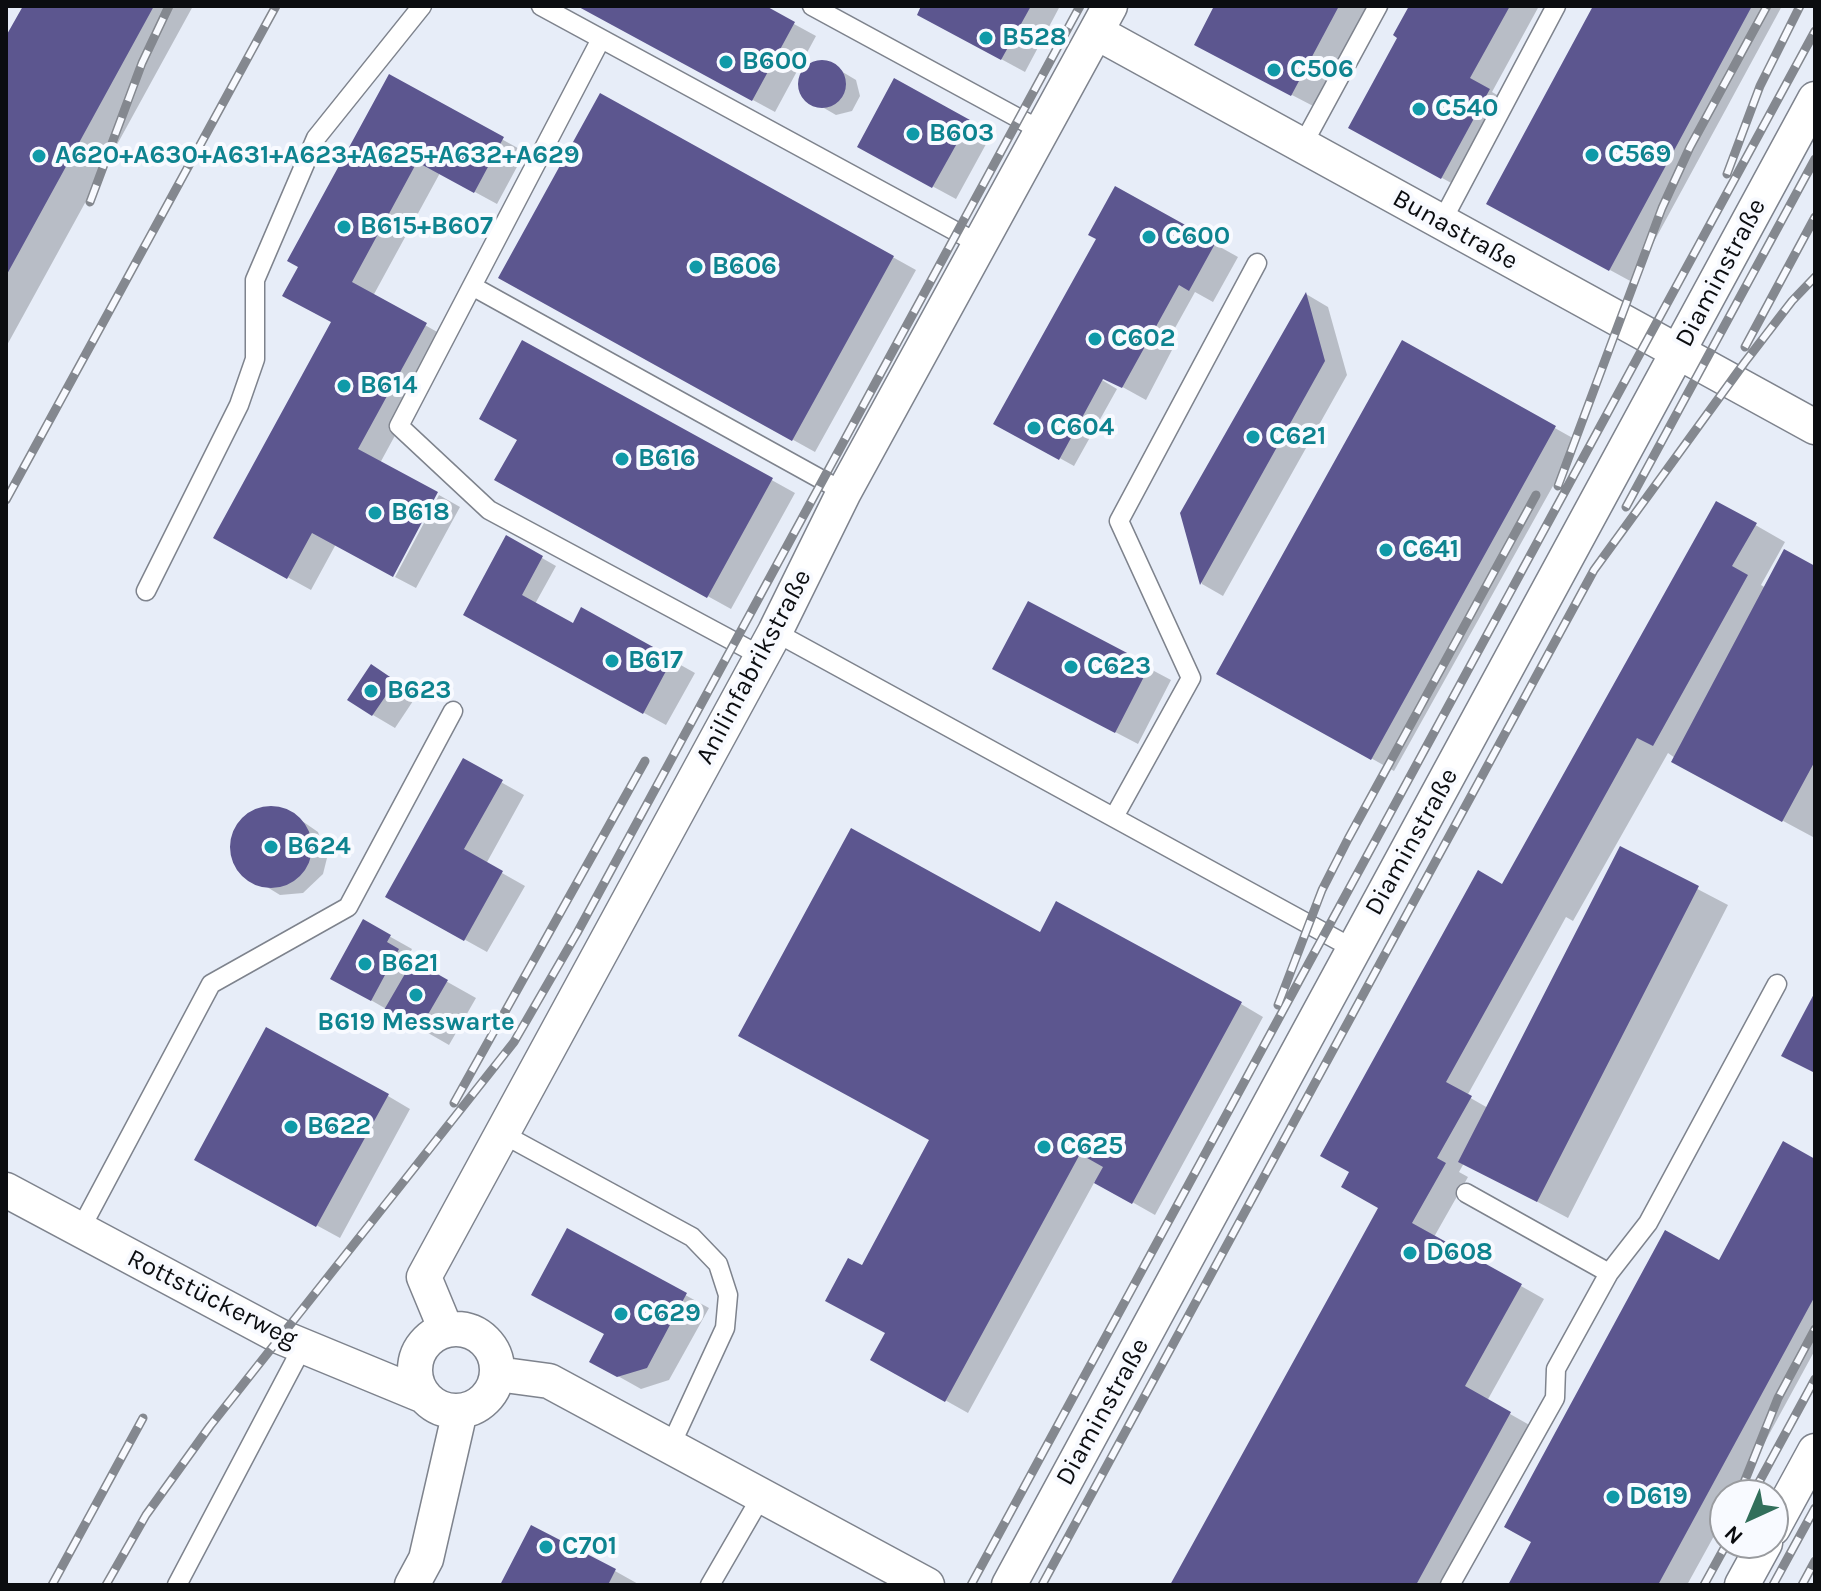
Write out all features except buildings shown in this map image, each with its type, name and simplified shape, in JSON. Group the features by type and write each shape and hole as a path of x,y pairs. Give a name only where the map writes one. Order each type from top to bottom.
{"street":[{"name":"Anilinfabrikstraße","path":"446,1330 424,1277 768,644 844,492 1103,19"},
{"name":"Bunastraße","path":"1103,19 1302,146 1815,427"},
{"name":"Diaminstraße","path":"1009,1585 1815,99"},
{"name":"Rottstückerweg","path":"6,1190 303,1346 424,1396"},
{"path":"446,1330 466,1330 483,1339 494,1354 497,1374 491,1392 478,1405 460,1411 440,1408 424,1396 416,1381 415,1365 420,1348 431,1336 446,1330"},
{"path":"497,1374 549,1381 927,1585"},
{"path":"412,1585 426,1559 460,1411"},
{"path":"1789,1499 1815,1451"},
{"path":"1742,1585 1756,1559"}],"lane":[{"path":"146,591 239,405 255,359 255,280 316,138 342,101 422,6"},
{"path":"541,6 979,244"},
{"path":"812,6 1042,131"},
{"path":"1302,146 1378,6"},
{"path":"1441,223 1556,6"},
{"path":"601,39 399,426 489,510 768,644 1114,817 1354,949"},
{"path":"1114,817 1191,678 1119,521 1257,263"},
{"path":"472,286 844,492"},
{"path":"80,1230 211,984 348,907 453,711"},
{"path":"1450,1585 1555,1398 1556,1369 1609,1273 1648,1223 1777,984"},
{"path":"501,1133 692,1237 718,1264 728,1295 725,1328 670,1447"},
{"path":"1466,1193 1609,1273"},
{"path":"177,1585 303,1346"},
{"path":"710,1585 761,1497"}],"railway":[{"path":"90,202 142,63 169,6"},
{"path":"6,500 276,6"},
{"path":"106,1585 146,1515 210,1426 514,1042 577,933 1080,6"},
{"path":"1558,486 1662,208 1690,147 1767,6"},
{"path":"1727,174 1760,86 1800,6"},
{"path":"971,1585 1815,31"},
{"path":"1626,507 1815,159"},
{"path":"1745,347 1815,217"},
{"path":"1042,1585 1594,570 1745,362 1792,301 1815,277"},
{"path":"1278,1005 1322,890 1536,495"},
{"path":"454,1103 645,761"},
{"path":"1745,1479 1778,1398 1815,1329"},
{"path":"1761,1479 1815,1379"},
{"path":"52,1585 143,1418"},
{"path":"1773,1585 1815,1508"},
{"path":"1704,1585 1718,1559"},
{"path":"1802,1585 1815,1561"}],"place":[{"name":"B528","path":"986,38"},
{"name":"B600","path":"726,62"},
{"name":"C506","path":"1274,70"},
{"name":"C540","path":"1419,109"},
{"name":"B603","path":"913,134"},
{"name":"C569","path":"1592,155"},
{"name":"A620+A630+A631+A623+A625+A632+A629","path":"39,156"},
{"name":"B615+B607","path":"344,227"},
{"name":"C600","path":"1149,237"},
{"name":"B606","path":"696,267"},
{"name":"C602","path":"1095,339"},
{"name":"B614","path":"344,386"},
{"name":"C604","path":"1034,428"},
{"name":"C621","path":"1253,437"},
{"name":"B616","path":"622,459"},
{"name":"B618","path":"375,513"},
{"name":"C641","path":"1386,550"},
{"name":"B617","path":"612,661"},
{"name":"C623","path":"1071,667"},
{"name":"B623","path":"371,691"},
{"name":"B624","path":"271,847"},
{"name":"B621","path":"365,964"},
{"name":"B619 Messwarte","path":"416,995"},
{"name":"B622","path":"291,1127"},
{"name":"C625","path":"1044,1147"},
{"name":"D608","path":"1410,1253"},
{"name":"C629","path":"621,1314"},
{"name":"D619","path":"1613,1497"},
{"name":"C701","path":"546,1547"}]}
